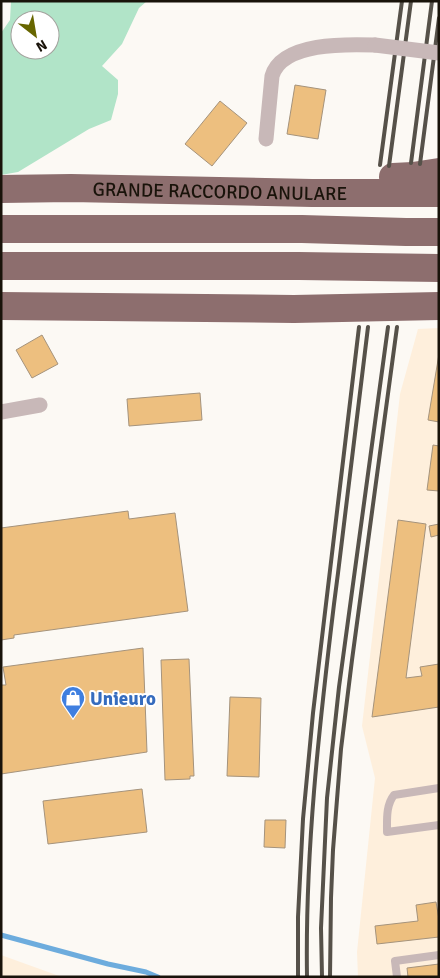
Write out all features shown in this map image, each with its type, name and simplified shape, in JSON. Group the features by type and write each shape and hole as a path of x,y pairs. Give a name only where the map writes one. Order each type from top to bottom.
{"highway":[{"path":"312,192 362,181 439,172"},
{"name":"GRANDE RACCORDO ANULARE","path":"1,189 71,188 439,193"},
{"name":"GRANDE RACCORDO ANULARE","path":"1,229 302,229 439,232"},
{"path":"1,266 439,268"},
{"path":"403,306 421,316 439,318"},
{"path":"6,307 284,309 439,306"}],"street":[{"path":"266,139 272,76 275,68 280,63 294,54 326,46 375,44 439,53"},
{"path":"1,412 40,405"}],"lane":[{"path":"439,788 394,795 390,799 387,812 388,832 439,825"},
{"path":"397,977 395,961 439,955"}],"shaded area":[{"path":"439,328 439,977 358,977 357,952 375,778 362,726 400,394 418,329"},
{"path":"1,955 62,977 1,977"}],"green space":[{"path":"11,1 147,1 139,8 122,44 102,66 118,80 118,94 111,120 89,129 18,172 1,175 1,33 10,20 10,60 60,60 60,10 11,10"}],"building":[{"path":"295,85 326,90 318,139 287,134"},
{"path":"220,101 247,123 212,166 185,144"},
{"path":"42,335 58,364 32,378 16,350"},
{"path":"439,354 439,422 428,420"},
{"path":"200,393 202,420 129,426 127,399"},
{"path":"433,445 439,446 439,491 427,490"},
{"path":"128,511 129,519 175,513 188,611 14,635 14,638 1,640 1,528"},
{"path":"398,520 426,524 406,678 422,676 420,667 439,664 439,707 372,717"},
{"path":"439,524 439,535 431,537 429,526"},
{"name":"Unieuro","path":"143,648 147,752 1,774 1,685 6,685 3,667"},
{"path":"189,659 194,776 190,776 190,779 165,780 161,660"},
{"path":"230,697 261,698 259,777 227,776"},
{"path":"142,789 147,832 48,844 43,801"},
{"path":"265,820 286,820 285,848 264,847"},
{"path":"436,902 439,919 439,937 377,944 375,926 418,921 416,905"},
{"path":"439,964 439,977 408,977 407,968"}],"waterway":[{"path":"1,935 108,964 146,972 158,977"}],"railway":[{"path":"380,165 402,1"},
{"path":"389,166 411,1"},
{"path":"411,163 432,1"},
{"path":"420,164 439,18"},
{"path":"298,977 298,917 303,819 313,713 359,327"},
{"path":"307,977 308,883 318,744 368,327"},
{"path":"322,977 321,928 327,798 339,687 388,327"},
{"path":"330,977 333,850 341,749 397,327"}],"place":[{"name":"Unieuro","path":"73,719"}]}
